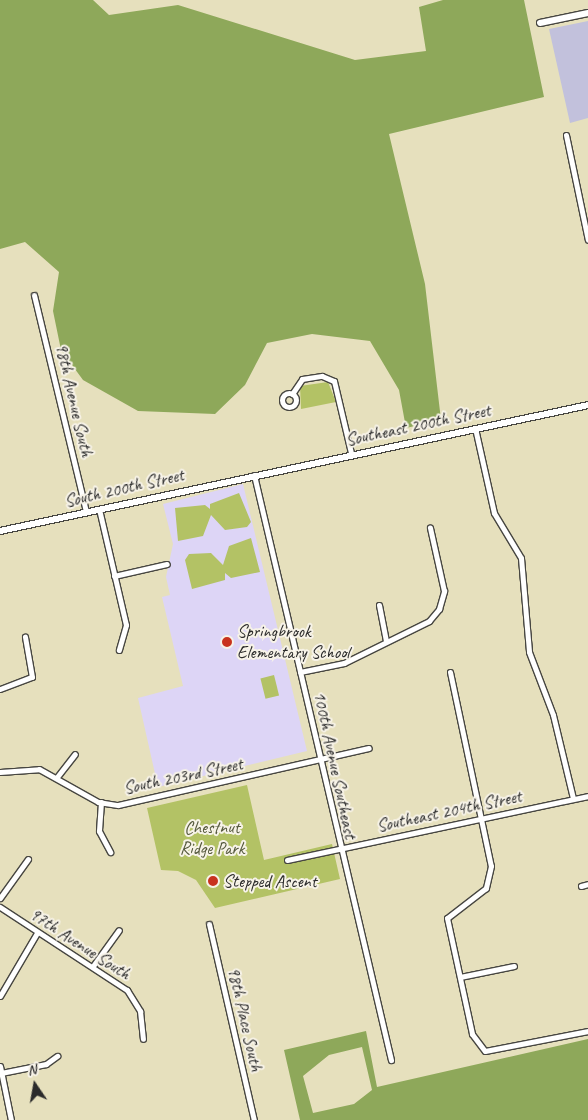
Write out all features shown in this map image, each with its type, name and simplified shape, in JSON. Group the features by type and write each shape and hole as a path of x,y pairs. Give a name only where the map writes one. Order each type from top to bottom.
{"street":[{"path":"540,23 588,13"},
{"path":"566,134 588,240"},
{"name":"98th Avenue South","path":"34,295 86,512"},
{"path":"292,394 302,379 322,376 334,381 351,453"},
{"name":"Southeast 200th Street","path":"254,474 588,405"},
{"path":"475,428 494,514 524,570 527,643 556,725 573,798"},
{"name":"South 200th Street","path":"0,531 254,474"},
{"name":"100th Avenue Southeast","path":"254,474 339,848 391,1060"},
{"path":"99,509 126,624 119,650"},
{"path":"300,672 344,663 386,640 416,631 439,609 444,591 430,528"},
{"path":"114,576 167,564"},
{"path":"379,605 386,640"},
{"path":"0,689 32,677 25,637"},
{"path":"450,672 482,817 491,876 481,894 447,918 472,1034 479,1047 494,1050 588,1031"},
{"name":"South 203rd Street","path":"0,772 31,768 57,777 101,802 118,804 320,761 369,748"},
{"path":"57,777 75,754"},
{"name":"Southeast 204th Street","path":"287,860 482,817 588,796"},
{"path":"101,802 100,831 110,852"},
{"path":"0,898 28,859"},
{"path":"581,886 588,884"},
{"name":"97th Avenue South","path":"0,907 37,933 94,966 132,996 143,1019 143,1039"},
{"name":"98th Place South","path":"209,924 254,1120"},
{"path":"94,966 119,930"},
{"path":"0,996 37,933"},
{"path":"460,977 514,966"},
{"path":"1,1073 46,1064 57,1056"},
{"path":"0,1066 11,1120"}],"shaded area":[{"path":"588,21 588,118 570,123 549,29"},
{"name":"Springbrook Elementary School","path":"243,484 307,751 158,787 138,698 183,686 162,597 170,595 166,577 173,544 163,504"}],"green space":[{"path":"0,0 93,0 109,15 178,5 355,60 426,51 419,7 443,0 524,0 544,97 389,134 425,284 441,420 406,428 399,390 370,341 312,334 267,343 245,385 215,414 138,411 83,380 61,350 53,311 59,272 25,242 0,249"},
{"path":"328,382 336,402 301,409 300,386"},
{"path":"239,493 251,522 247,527 225,530 211,515 203,536 178,541 175,508 205,505 210,509 210,504"},
{"path":"251,538 260,572 231,578 225,573 225,580 192,589 185,560 189,554 211,553 223,565 229,546"},
{"path":"274,675 279,695 265,699 260,678"},
{"name":"Chestnut Ridge Park","path":"247,785 264,860 332,844 340,879 215,908 196,880 178,871 161,870 147,808"},
{"path":"366,1031 377,1087 588,1039 588,1120 300,1120 284,1050","holes":["362,1047 372,1090 354,1104 313,1113 303,1076 329,1055"]}],"place":[{"name":"Springbrook Elementary School","path":"227,642"},
{"name":"Stepped Ascent","path":"213,881"}]}
